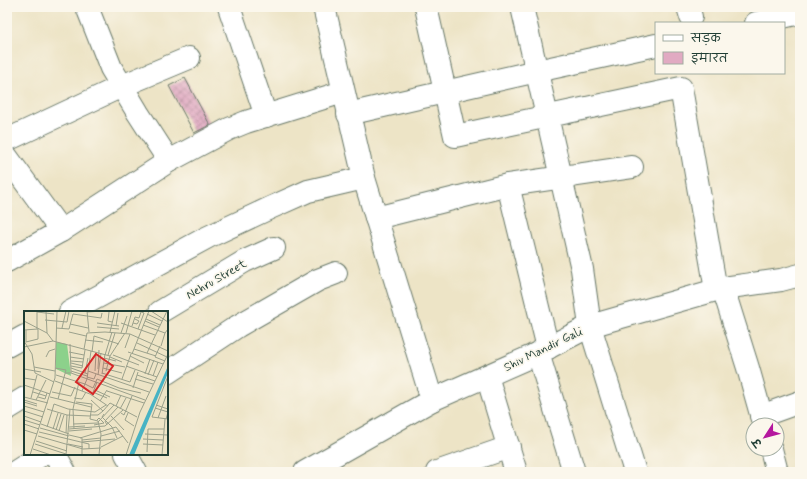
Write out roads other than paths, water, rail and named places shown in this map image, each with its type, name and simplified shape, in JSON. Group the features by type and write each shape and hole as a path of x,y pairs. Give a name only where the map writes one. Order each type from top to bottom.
{"street":[{"path":"87,7 111,68 169,161"},
{"path":"229,7 266,116"},
{"path":"324,7 364,178 432,400"},
{"path":"426,7 455,136 681,88 720,289 748,368 762,417"},
{"path":"522,7 582,269 590,326 635,472"},
{"path":"760,22 800,13"},
{"path":"348,114 536,70 655,45"},
{"path":"7,140 122,86 189,58"},
{"path":"7,261 61,232 169,161 229,129 343,92"},
{"path":"7,157 61,232"},
{"path":"376,218 508,185 632,167"},
{"path":"72,311 208,237 270,208 308,191 364,178"},
{"path":"508,185 543,350 574,472"},
{"name":"Nehru Street","path":"162,311 245,261 274,248"},
{"path":"168,372 238,326 318,280 336,273"},
{"name":"Shiv Mandir Gali","path":"305,472 432,400 543,350 590,326 720,289 781,280 800,275"},
{"path":"7,346 24,337"},
{"path":"487,376 516,472"},
{"path":"7,409 24,399"},
{"path":"769,417 800,402"},
{"path":"436,472 509,447"},
{"path":"15,472 41,455"},
{"path":"56,455 65,472"},
{"path":"127,455 136,472"},
{"path":"773,457 777,472"}]}
